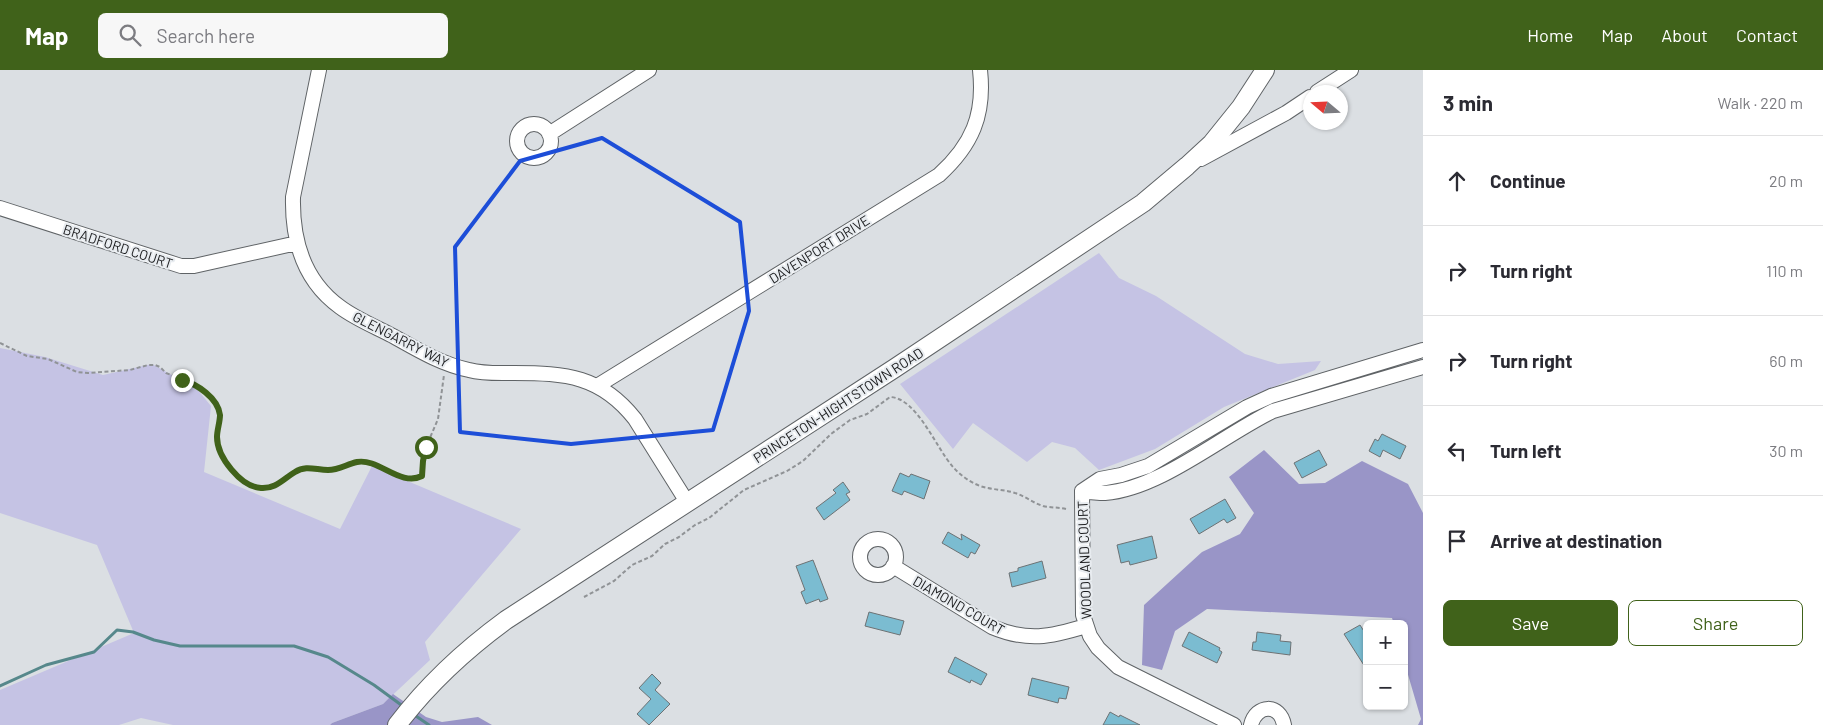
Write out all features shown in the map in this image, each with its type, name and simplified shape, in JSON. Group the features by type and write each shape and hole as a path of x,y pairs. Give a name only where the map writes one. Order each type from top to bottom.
{"main road":[{"name":"PRINCETON-HIGHTSTOWN ROAD","path":"398,724 448,668 482,638 536,600 878,380 1143,203 1187,166 1218,135 1241,106 1261,72"}],"street":[{"name":"GLENGARRY WAY","path":"319,70 294,197 293,218 302,260 311,276 334,302 342,308 434,358 470,370 490,373 567,376 598,386 613,395 635,419 686,502"},
{"path":"549,134 649,70"},
{"name":"DAVENPORT DRIVE","path":"598,386 939,175 952,163 972,134 981,101 980,70"},
{"path":"1328,85 1351,70"},
{"path":"1187,166 1286,113 1303,102"},
{"name":"BRADFORD COURT","path":"0,208 181,266 194,266 297,243"},
{"path":"1082,491 1100,479 1121,475 1148,466 1247,407 1271,396 1423,350"},
{"path":"1082,491 1104,493 1128,488 1158,477 1254,420 1274,411 1423,367"},
{"name":"WOODLAND COURT","path":"1082,491 1084,615 1086,626 1098,648 1118,667 1234,725"},
{"name":"DIAMOND COURT","path":"893,566 992,627 1008,633 1024,637 1039,637 1056,635 1086,626"},
{"path":"1251,725 1252,719 1260,711 1271,709 1279,713 1283,718 1284,725"}],"path":[{"path":"0,343 27,356 48,359 77,372 130,370 155,365 166,373 193,383 218,407 220,416 217,438 220,452 237,477 252,486 262,488 278,484 295,471 303,468 335,470 358,462 375,465 408,478 422,476 426,447 438,419 444,374"},
{"path":"584,597 614,581 632,565 652,556 664,544 680,537 695,525 709,518 744,490 787,471 803,461 831,434 850,420 867,414 890,397 896,397 913,410 952,466 966,479 986,488 1017,494 1045,506 1066,509"}],"highlighted area":[{"path":"602,138 740,222 749,311 713,430 571,444 460,432 455,247 520,161"}],"shaded area":[{"path":"1099,253 1119,278 1156,296 1245,354 1278,364 1321,361 1315,370 1224,407 1155,449 1099,470 1075,448 1052,442 1027,462 973,423 953,449 900,384"},
{"path":"0,348 45,357 103,375 152,364 197,389 211,406 204,472 340,529 372,466 521,529 425,642 430,660 383,704 330,725 173,725 141,718 119,725 0,725 0,690 134,633 97,545 0,513"},
{"path":"1264,450 1299,484 1325,483 1362,461 1408,484 1423,513 1423,725 1418,725 1421,719 1408,675 1408,620 1207,609 1175,631 1162,670 1142,665 1144,605 1202,552 1240,534 1254,513 1229,477"},
{"path":"393,694 426,717 442,722 478,717 492,725 330,725 383,704"}],"building":[{"path":"1382,434 1406,446 1400,459 1383,450 1380,457 1369,451 1375,439 1378,441"},
{"path":"1319,450 1327,465 1302,478 1294,463"},
{"path":"900,473 909,477 911,474 930,481 924,499 904,491 902,495 892,491"},
{"path":"843,482 850,492 846,494 850,500 824,520 816,508 836,493 833,490"},
{"path":"1225,499 1236,518 1227,523 1224,519 1199,534 1190,519"},
{"path":"948,532 962,540 961,534 980,545 975,554 971,552 968,558 942,543"},
{"path":"1152,536 1157,558 1130,565 1129,561 1121,563 1117,545"},
{"path":"813,560 828,599 820,602 819,599 806,604 801,592 805,590 796,566"},
{"path":"1042,561 1046,578 1012,587 1009,573 1018,571 1018,568"},
{"path":"869,612 904,621 900,635 865,626"},
{"path":"1360,625 1363,630 1363,664 1344,634"},
{"path":"1189,632 1220,648 1219,650 1222,652 1217,663 1182,646"},
{"path":"1257,632 1281,635 1280,641 1291,642 1290,655 1252,650 1253,642 1256,642"},
{"path":"955,657 987,674 981,685 971,680 970,683 948,672"},
{"path":"652,674 661,683 655,690 670,704 649,725 637,714 651,699 639,688"},
{"path":"1032,678 1069,687 1066,699 1059,698 1058,703 1028,695"},
{"path":"1110,712 1119,717 1120,715 1140,725 1103,725"}],"waterway":[{"path":"0,686 46,665 94,652 117,630 133,632 154,640 180,646 294,646 328,657 374,685 404,707"},
{"path":"413,714 429,725"}],"route":[{"path":"182,380 193,383 218,407 220,416 217,438 220,452 237,477 252,486 262,488 278,484 295,471 303,468 335,470 358,462 375,465 408,478 419,477 423,473 426,447"}]}
